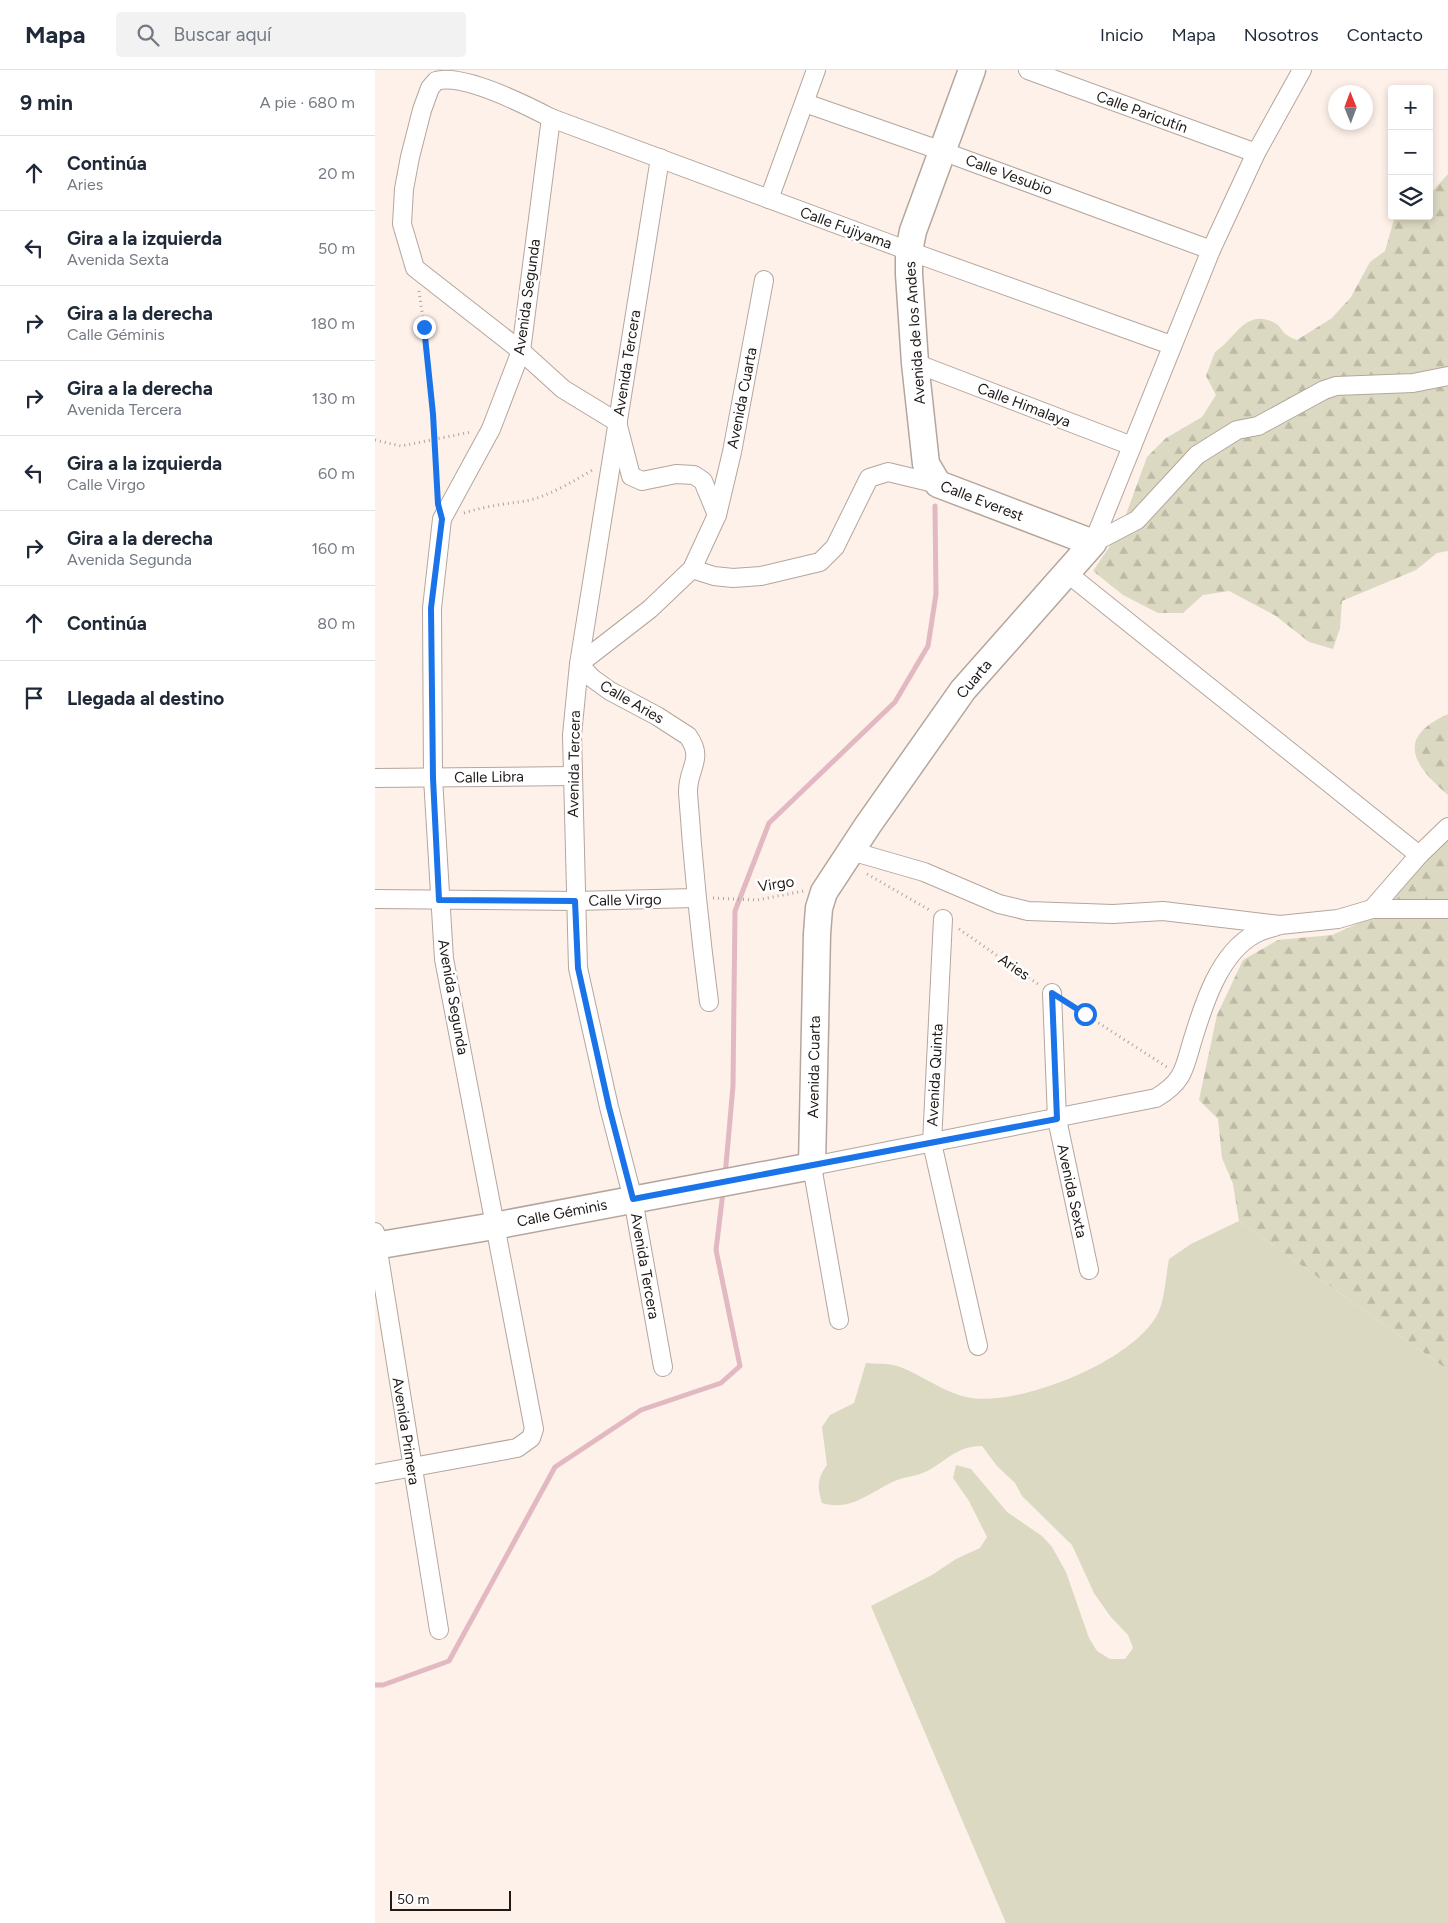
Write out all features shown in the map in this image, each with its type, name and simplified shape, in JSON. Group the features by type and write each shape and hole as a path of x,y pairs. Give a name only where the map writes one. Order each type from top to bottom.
{"street":[{"path":"769,199 816,70"},
{"name":"Avenida de los Andes","path":"938,484 926,464 915,363 909,251 913,231 972,70"},
{"name":"Calle Paricutín","path":"1028,70 1256,153"},
{"path":"1093,543 1211,250 1256,153 1303,70"},
{"path":"551,118 514,99 455,80 440,80 432,84 416,130 405,190 402,224 415,268 521,351 563,389 617,422 631,476 642,481 656,480 676,474 694,474 703,480 717,515"},
{"name":"Calle Vesubio","path":"805,103 942,151 1211,250"},
{"name":"Calle Fujiyama","path":"551,118 1171,346"},
{"name":"Avenida Segunda","path":"411,1467 517,1448 531,1438 534,1429 444,959 433,778 431,608 442,519 491,429 521,351 551,118"},
{"name":"Avenida Tercera","path":"660,158 579,664 573,735 573,776 578,968 609,1107 633,1199 663,1367"},
{"name":"Avenida Cuarta","path":"692,569 717,515 732,452 764,280"},
{"name":"Calle Himalaya","path":"915,363 1132,446"},
{"path":"1093,543 1137,520 1197,454 1237,430 1258,426 1323,390 1355,384 1413,383 1448,376"},
{"name":"Calle Everest","path":"692,569 714,576 733,578 761,576 820,562 835,547 869,478 888,472 938,484 1093,543"},
{"name":"Cuarta","path":"868,825 963,690 1093,543"},
{"path":"579,664 650,609 692,569"},
{"path":"1067,573 1419,855"},
{"name":"Calle Aries","path":"579,664 592,678 610,691 657,716 688,736 696,748 696,756 687,780 695,898"},
{"name":"Calle Libra","path":"375,778 573,776"},
{"name":"Avenida Cuarta","path":"839,1320 812,1166 817,934 819,908 824,892 868,825"},
{"path":"1372,909 1419,855 1448,827"},
{"path":"848,856 924,872 999,904 1028,911 1113,914 1163,911 1280,925 1338,919 1372,909 1448,909"},
{"path":"695,898 709,1002"},
{"name":"Calle Virgo","path":"375,899 575,901 695,898"},
{"name":"Avenida Quinta","path":"943,919 931,1143 978,1346"},
{"path":"1182,1076 1207,1001 1220,971 1237,947 1255,934 1280,925"},
{"name":"Avenida Sexta","path":"1052,993 1057,1119 1089,1270"},
{"name":"Calle Géminis","path":"376,1241 494,1226 1057,1119 1156,1098 1170,1090 1182,1076"},
{"name":"Avenida Primera","path":"376,1241 411,1467 439,1630"},
{"path":"375,1474 411,1467"}],"path":[{"path":"415,268 427,346 435,438 438,504 442,519 482,507 528,500 578,479 596,467"},
{"path":"375,440 401,446 435,438 491,429"},
{"name":"Aries","path":"848,856 1052,993 1182,1076"},
{"name":"Virgo","path":"730,898 757,900 804,891 824,892"}],"green space":[{"path":"1448,174 1448,551 1437,553 1416,570 1342,601 1340,628 1333,649 1309,642 1276,616 1229,591 1203,595 1183,613 1158,613 1123,595 1093,571 1120,531 1147,457 1166,438 1202,417 1216,395 1206,376 1215,352 1247,323 1255,320 1263,319 1273,322 1284,333 1297,340 1332,318 1351,297 1370,262 1385,251 1394,220 1433,220 1433,191"},
{"path":"1448,714 1448,795 1426,773 1419,763 1415,752 1415,742 1431,723"},
{"path":"1448,840 1448,1370 1239,1221 1233,1184 1222,1158 1218,1119 1199,1100 1217,1015 1243,960 1278,940 1332,935 1370,918 1398,915 1393,892"},
{"path":"1239,1221 1448,1370 1448,1923 1006,1923 871,1606 932,1575 956,1559 980,1548 987,1537 969,1501 953,1478 956,1465 971,1469 1007,1512 1042,1536 1052,1547 1066,1572 1089,1638 1097,1651 1110,1659 1125,1659 1133,1648 1128,1635 1110,1616 1094,1593 1072,1545 1022,1496 1015,1483 997,1466 982,1446 957,1452 923,1473 897,1480 852,1503 833,1505 822,1503 819,1492 821,1475 827,1465 822,1427 830,1415 854,1403 866,1363 893,1365 910,1371 956,1394 988,1399 1014,1396 1044,1388 1102,1363 1127,1347 1147,1329 1159,1311 1169,1259 1191,1244"}],"waterway":[{"path":"725,1176 733,1086 735,911 769,823 895,702 928,646 936,594 935,506"},
{"path":"375,1685 383,1685 449,1661 555,1467 641,1410 721,1383 740,1366 716,1250 723,1192"}],"route":[{"path":"424,327 433,414 438,504 442,519 431,608 433,778 439,900 575,901 578,968 609,1107 633,1199 1057,1119 1052,993 1085,1014"}]}
